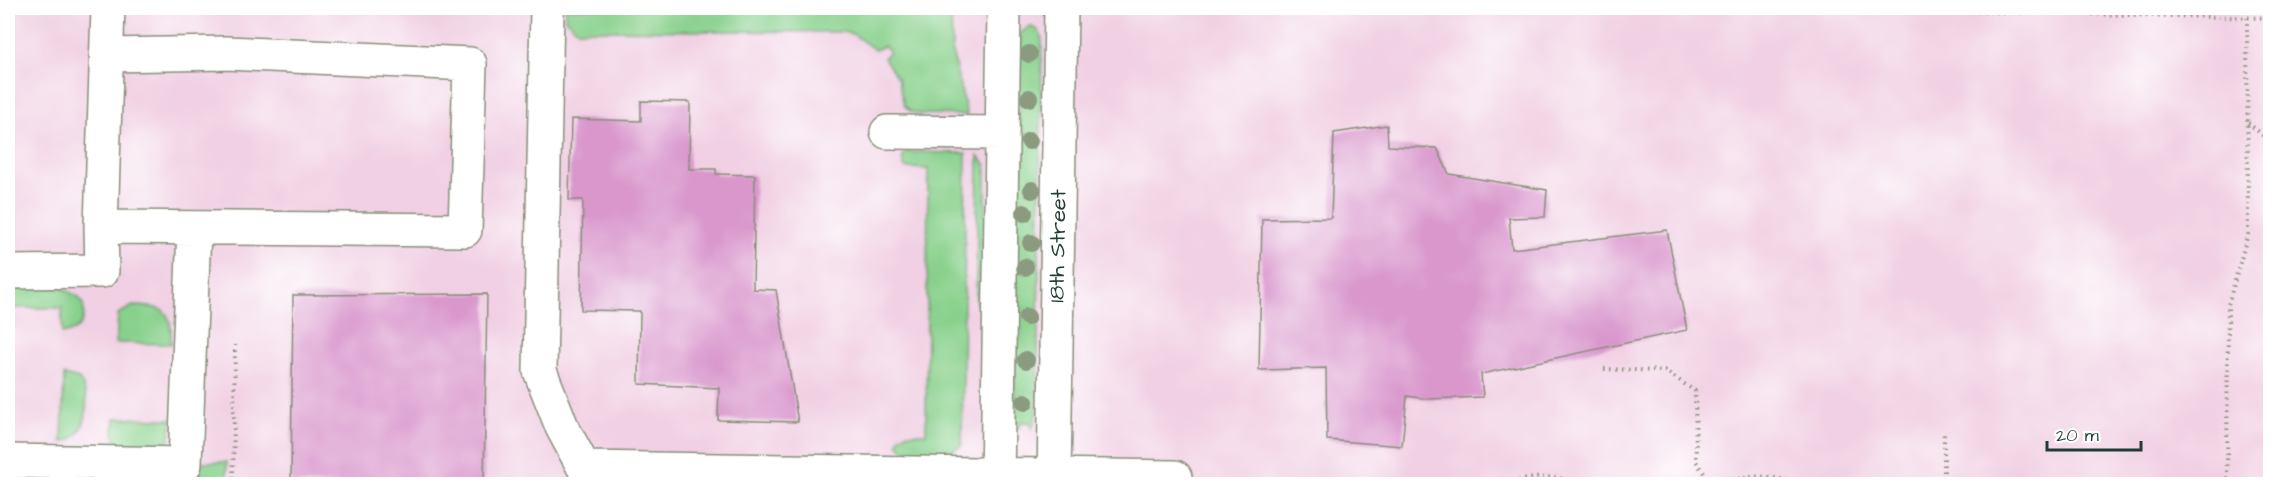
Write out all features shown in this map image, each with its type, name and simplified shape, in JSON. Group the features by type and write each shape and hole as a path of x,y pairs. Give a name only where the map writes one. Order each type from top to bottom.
{"street":[{"path":"8,272 102,271 100,227 108,8"},
{"path":"547,8 540,371 562,427 584,468 1054,481 1175,477"},
{"path":"997,479 1004,8"},
{"name":"18th Street","path":"1054,481 1061,8"},
{"path":"100,227 465,230 470,64 227,53 106,55"},
{"path":"887,132 1002,133"},
{"path":"8,461 184,464 194,229"}],"path":[{"path":"1798,8 2271,18"},
{"path":"2227,484 2229,305 2248,234 2247,18"},
{"path":"2247,123 2271,141"},
{"path":"233,484 235,345"},
{"path":"1604,369 1665,371 1695,391 1696,461 1713,484 1743,476 1777,477 1802,484"},
{"path":"1944,430 1944,484"},
{"path":"1507,484 1529,477 1569,480 1578,484"}],"shaded area":[{"path":"8,8 2270,8 2267,484 8,484"}],"green space":[{"path":"565,8 951,8 952,52 967,115 911,112 904,105 898,79 884,58 889,51 884,46 875,50 853,34 842,32 578,30 565,19"},
{"path":"1029,26 1038,30 1042,37 1037,412 1032,429 1029,422 1021,422 1019,428 1014,410 1020,34"},
{"path":"906,152 966,153 962,445 949,452 906,452 898,443 901,436 907,433 926,433 928,169 905,168 902,159"},
{"path":"978,156 986,165 985,301 976,303"},
{"path":"8,288 62,288 79,297 83,304 83,321 78,328 62,334 62,308 8,308"},
{"path":"133,306 153,307 165,312 170,323 171,344 116,343 118,314"},
{"path":"64,375 79,379 86,396 86,406 83,425 78,433 62,442"},
{"path":"115,418 171,419 170,439 150,448 125,447 115,438"},
{"path":"200,462 227,462 227,484 200,484"}],"building":[{"path":"641,101 690,102 689,169 716,169 716,174 755,175 753,289 776,290 798,422 718,420 719,388 639,384 640,311 581,310 583,200 569,200 571,119 641,121"},
{"path":"1387,125 1388,146 1437,148 1449,174 1547,190 1545,217 1509,218 1512,249 1667,230 1687,330 1481,374 1483,397 1428,399 1407,396 1402,446 1327,440 1326,368 1259,370 1262,219 1331,218 1334,133"},
{"path":"487,294 484,484 291,484 293,295"}]}
